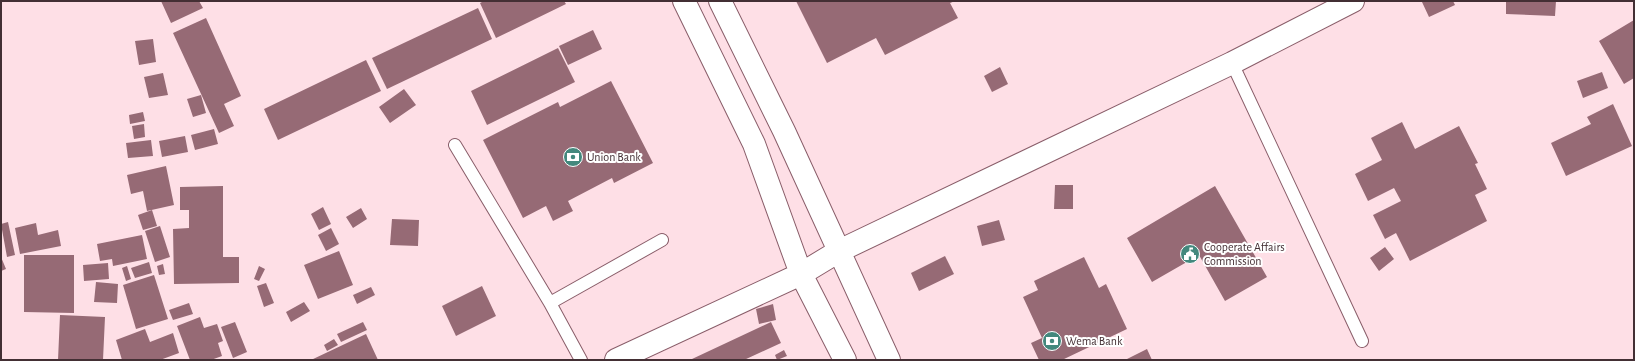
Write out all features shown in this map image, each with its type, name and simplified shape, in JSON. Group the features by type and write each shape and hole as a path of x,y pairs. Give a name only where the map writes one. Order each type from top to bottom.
{"street":[{"path":"684,1 754,144 801,274 845,360"},
{"path":"720,1 784,131 890,360"},
{"path":"616,360 801,274 839,251 1232,63 1353,1"}],"lane":[{"path":"1232,63 1362,341"},
{"path":"454,144 550,303 581,360"},
{"path":"550,303 662,240"}],"building":[{"path":"161,1 199,1 203,8 171,23"},
{"path":"484,1 564,1 566,4 496,38 480,3"},
{"path":"796,1 955,1 950,3 958,18 885,55 876,38 827,63"},
{"path":"1453,1 1455,5 1429,17 1422,2"},
{"path":"1506,1 1556,1 1555,16 1506,14"},
{"path":"478,8 492,39 387,89 372,58"},
{"path":"206,18 241,96 224,104 234,126 219,133 173,33"},
{"path":"1634,20 1634,78 1624,84 1599,41"},
{"path":"593,30 602,49 568,65 559,46"},
{"path":"153,39 156,62 139,65 135,41"},
{"path":"558,48 575,82 487,125 471,91"},
{"path":"366,60 381,91 278,140 264,109"},
{"path":"1000,67 1008,84 992,92 984,76"},
{"path":"1602,72 1608,88 1583,98 1577,81"},
{"path":"163,73 168,95 149,98 144,77"},
{"path":"611,81 653,163 614,183 612,178 568,201 573,211 553,221 546,206 523,218 483,140 558,102 560,107"},
{"path":"404,89 416,105 390,123 379,107"},
{"path":"201,95 206,113 193,117 187,99"},
{"path":"1613,104 1632,146 1566,176 1551,143 1591,124 1587,117"},
{"path":"143,112 145,121 130,124 129,115"},
{"path":"1402,122 1415,149 1459,126 1478,163 1475,164 1487,189 1475,195 1487,221 1410,261 1396,233 1385,239 1373,215 1401,201 1394,188 1368,201 1355,174 1382,160 1371,138"},
{"path":"144,124 145,137 134,139 132,126"},
{"path":"214,129 218,144 195,150 191,135"},
{"path":"185,136 188,152 162,157 159,141"},
{"path":"151,140 153,156 128,158 126,143"},
{"path":"166,166 174,205 147,211 143,191 131,194 127,175"},
{"path":"1055,185 1073,185 1073,209 1054,209"},
{"path":"223,186 223,257 239,257 239,283 174,284 173,229 189,228 189,210 180,210 180,187"},
{"path":"1215,186 1267,277 1225,301 1199,255 1152,282 1127,238"},
{"path":"323,207 331,224 319,230 311,214"},
{"path":"361,208 367,219 353,228 346,217"},
{"path":"152,210 157,226 143,230 138,215"},
{"path":"392,219 419,220 418,246 390,245"},
{"path":"999,220 1005,240 982,246 977,226"},
{"path":"8,222 15,255 7,257 1,224"},
{"path":"36,223 38,235 58,230 61,246 20,254 15,228"},
{"path":"160,226 170,257 155,262 145,231"},
{"path":"331,228 339,244 326,251 318,235"},
{"path":"142,235 147,259 113,266 112,259 100,261 97,244"},
{"path":"1385,247 1394,259 1379,271 1370,258"},
{"path":"339,251 353,285 318,299 304,265"},
{"path":"24,255 74,255 74,313 24,312"},
{"path":"945,256 954,274 919,291 911,273"},
{"path":"1,257 6,269 1,271"},
{"path":"1084,257 1099,288 1106,284 1127,329 1062,360 1039,360 1031,343 1042,338 1023,297 1038,290 1034,281"},
{"path":"149,262 152,273 135,278 131,268"},
{"path":"108,263 109,279 84,281 83,265"},
{"path":"163,264 165,274 159,275 157,266"},
{"path":"127,266 131,279 126,281 122,268"},
{"path":"259,266 265,269 259,281 254,279"},
{"path":"154,275 168,319 136,329 123,285"},
{"path":"96,282 118,284 117,303 94,302"},
{"path":"266,283 274,303 264,307 257,286"},
{"path":"482,286 496,316 456,336 442,306"},
{"path":"371,287 375,295 357,304 353,295"},
{"path":"304,302 310,311 291,322 286,312"},
{"path":"189,303 193,314 173,320 169,310"},
{"path":"773,304 776,320 759,324 756,309"},
{"path":"60,315 105,317 103,360 58,360"},
{"path":"200,317 204,328 217,324 223,341 218,343 222,356 211,360 190,360 177,326"},
{"path":"235,322 247,352 233,358 221,327"},
{"path":"363,322 367,330 341,342 337,334"},
{"path":"771,322 781,343 744,360 692,359"},
{"path":"145,329 150,342 173,333 179,353 160,360 122,360 116,340"},
{"path":"366,334 378,360 311,360"},
{"path":"334,339 338,345 327,351 324,345"},
{"path":"1147,349 1152,360 1125,360"},
{"path":"784,350 787,356 777,360 775,355"}],"place":[{"name":"Union Bank","path":"573,157"},
{"name":"Cooperate Affairs Commission","path":"1190,254"},
{"name":"Wema Bank","path":"1052,341"}]}
